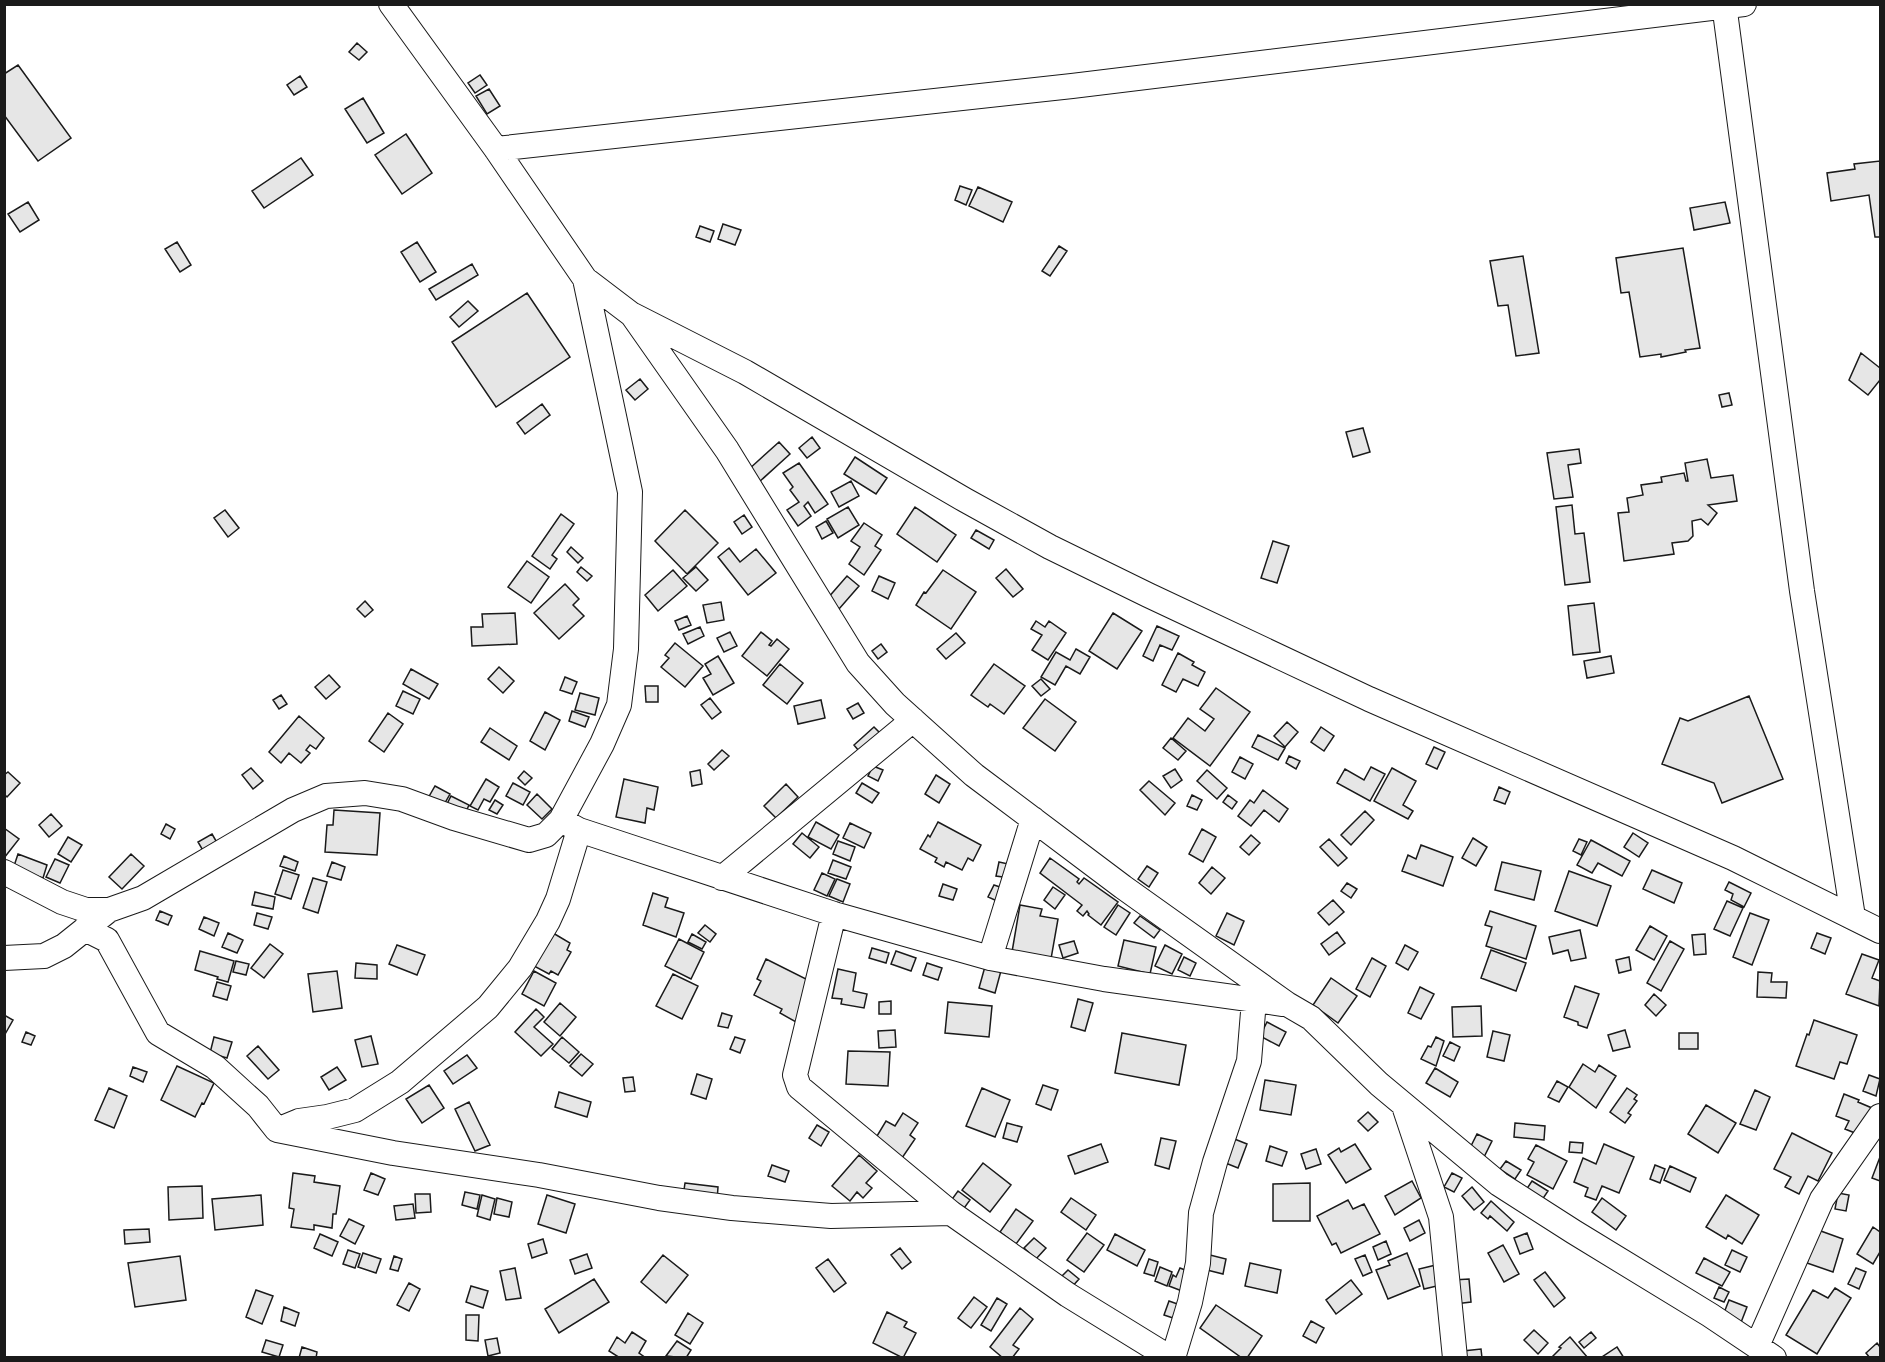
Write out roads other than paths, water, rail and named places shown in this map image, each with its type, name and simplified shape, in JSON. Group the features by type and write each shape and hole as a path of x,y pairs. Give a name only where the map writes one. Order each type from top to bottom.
{"street":[{"path":"391,4 496,149 585,279 632,315 746,372 964,500 1138,591 1380,704 1733,858 1881,931"},
{"path":"496,149 1072,86 1731,6 1802,591 1853,917"},
{"path":"277,1130 299,1121 327,1118 354,1110 400,1082 488,1007 520,968 548,921 558,899 570,825 619,705 626,649 630,492 585,279"},
{"path":"632,315 726,450 858,663 895,704 974,775 1123,886 1287,1004 1311,1018 1404,1106 1499,1184 1766,1352 1822,1199 1881,1116"},
{"path":"722,878 913,720"},
{"path":"4,872 62,902 86,910 109,910 143,898 293,810 326,796 365,793 402,800 529,840 570,825 834,914 990,958 1104,979 1287,1004"},
{"path":"990,958 1033,819"},
{"path":"4,958 44,956 64,946 109,910"},
{"path":"834,914 795,1075 799,1087 951,1213 1068,1295 1159,1351 1165,1358"},
{"path":"85,930 106,940 158,1033 215,1067 258,1106 277,1130 404,1155 539,1174 659,1198 732,1208 831,1216 951,1213"},
{"path":"1173,1358 1190,1302 1198,1263 1201,1213 1215,1162 1249,1061 1254,1000"},
{"path":"1404,1106 1441,1217 1455,1358"}]}
